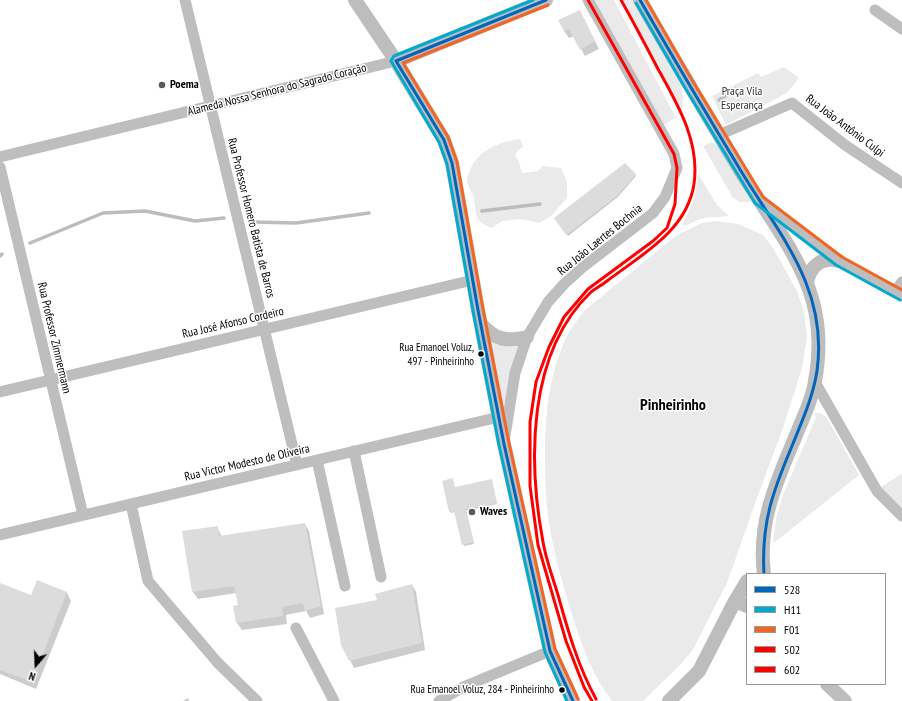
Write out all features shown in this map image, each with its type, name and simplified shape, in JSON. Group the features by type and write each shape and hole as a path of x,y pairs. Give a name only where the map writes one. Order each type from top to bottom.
{"main road":[{"path":"355,0 396,61 444,140 452,163 504,444 550,650 573,701"},
{"name":"Alameda Nossa Senhora do Sagrado Coração","path":"396,61 546,0"},
{"path":"640,0 719,135 787,245 807,284 818,323 819,343 815,382 809,402 770,500 766,517 762,557 764,573"},
{"path":"807,284 815,265 824,260 839,261"},
{"path":"481,324 490,333 502,339 515,340 528,337"},
{"path":"752,573 762,557"},
{"path":"669,701 699,671 741,603 746,585"},
{"path":"828,685 845,701"}],"street":[{"name":"Rua Professor Homero Batista de Barros","path":"185,0 297,465"},
{"name":"Rua João Laertes Bochnia","path":"504,444 515,373 528,337 548,302 564,284 583,267 653,214 665,197 677,168 674,154 588,0"},
{"path":"875,10 902,29"},
{"name":"Alameda Nossa Senhora do Sagrado Coração","path":"0,157 396,61"},
{"name":"Rua João Antônio Culpi","path":"719,135 792,103 844,145 902,183"},
{"name":"Rua Professor Zimmermann","path":"0,167 83,515"},
{"path":"759,200 839,261 898,294 902,282"},
{"name":"Rua José Afonso Cordeiro","path":"0,392 473,280"},
{"path":"815,382 877,491 902,516"},
{"name":"Rua Victor Modesto de Oliveira","path":"0,535 499,417"},
{"path":"354,451 381,577"},
{"path":"317,460 345,586"},
{"path":"131,504 148,581 218,663 257,701"},
{"path":"296,628 334,701"},
{"path":"439,701 463,687 550,650"}],"green space":[{"path":"592,0 614,0 676,118 659,127"},
{"path":"622,0 636,0 681,78 683,97 681,116 677,104"},
{"name":"Praça Vila Esperança","path":"784,67 799,78 787,93 726,125 712,96 758,73 761,77"},
{"path":"520,139 523,146 515,154 522,173 538,171 543,166 561,168 567,182 567,198 551,216 539,223 522,219 502,221 492,228 486,226 477,217 473,196 467,182 467,177 473,163 484,152 505,142"},
{"path":"714,143 719,147 751,202 740,202 733,198 703,146"},
{"path":"698,174 717,205 729,216 703,218 682,227 695,196"},
{"path":"716,221 738,224 763,235 773,248 797,291 804,311 807,337 802,368 782,431 727,583 692,651 680,665 643,701 612,701 597,678 582,643 563,585 552,539 546,498 545,443 546,417 552,378 565,340 571,328 585,310 677,235 702,223"},
{"path":"486,333 521,343 506,403 500,403"},
{"path":"821,413 827,418 859,475 775,542 773,542 776,519 783,495 816,417 814,414"},
{"path":"901,474 902,475 902,513 881,487"}],"building":[{"path":"580,10 595,41 580,50 569,29 564,31 558,20"},
{"path":"625,163 636,174 617,196 566,235 554,218"},
{"path":"453,478 455,487 492,479 497,503 466,509 474,542 462,545 454,511 449,512 442,481"},
{"path":"305,523 321,606 305,611 303,603 282,607 283,616 236,623 233,606 238,605 234,586 192,592 182,531 218,526 219,536"},
{"path":"37,580 67,592 32,682 0,670 0,583 31,595"},
{"path":"412,584 422,643 349,661 341,645 335,608 377,600 375,594"}],"waterway":[{"path":"719,100 736,89"},
{"path":"482,211 540,204"},
{"path":"30,243 103,213 145,211 195,221 224,218"},
{"path":"253,222 296,223 369,213"}],"transit line":[{"name":"H11","path":"533,0 394,56 391,61 439,142 447,164 499,445 545,652 567,701"},
{"name":"528","path":"546,0 396,61 444,140 452,163 504,444 550,651 573,701"},
{"name":"502","path":"588,0 674,154 677,168 675,204 667,228 653,241 588,289 564,317 549,347 536,382 530,422 530,486 538,545 566,641 584,687 592,701"},
{"name":"602","path":"596,699 574,648 544,549 535,478 537,410 544,377 554,346 570,317 591,292 648,251 672,228 690,201 694,184 695,168 691,139 680,110 621,0"},
{"name":"528","path":"640,0 750,186 782,235 796,260 807,285 815,312 819,340 817,371 807,409 779,478 770,508 764,539 764,573"},
{"name":"F01","path":"646,0 692,80 763,197 842,257 902,290"},
{"name":"H11","path":"636,3 755,203 836,265 900,300"},
{"name":"F01","path":"548,5 403,63 448,137 457,162 509,443 555,649 578,699"}],"place":[{"name":"Poema","path":"162,85"},
{"name":"Rua Emanoel Voluz, 497 - Pinheirinho","path":"481,354"},
{"name":"Waves","path":"472,512"},
{"name":"Rua Emanoel Voluz, 284 - Pinheirinho","path":"562,690"}],"district":[{"name":"Pinheirinho","path":"673,405"}]}
